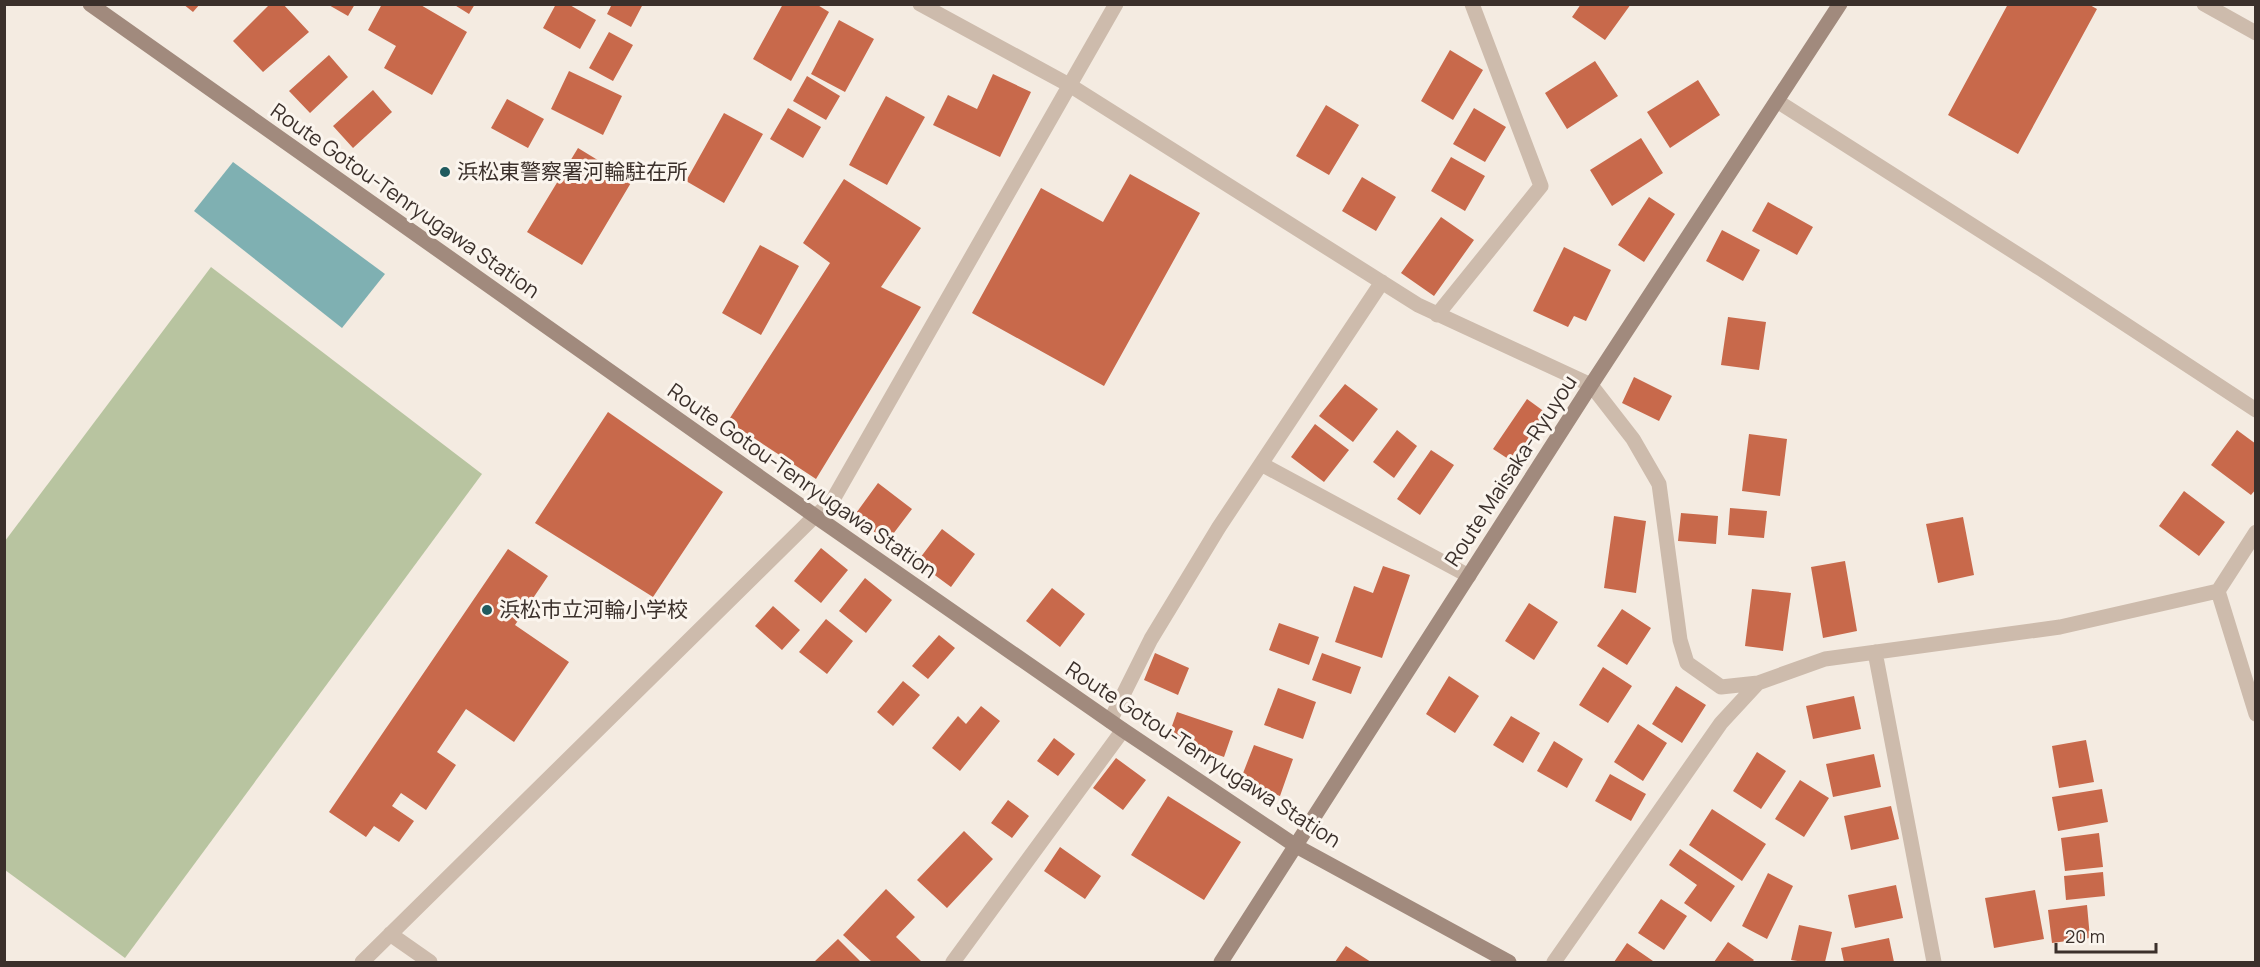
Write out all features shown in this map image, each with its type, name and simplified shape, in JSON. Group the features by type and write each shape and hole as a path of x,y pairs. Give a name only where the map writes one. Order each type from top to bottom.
{"main road":[{"name":"Route Gotou-Tenryugawa Station","path":"90,4 815,516 1123,730 1296,846 1509,963"},
{"name":"Route Maisaka-Ryuyou","path":"1221,963 1591,385 1840,4"}],"street":[{"path":"920,4 1071,86 1418,305 1591,385 1633,439 1659,484 1680,640 1687,663 1721,687 1758,683 1825,659 2060,627 2218,591 2256,532"},
{"path":"362,963 815,516 831,503 1116,4"},
{"path":"1437,315 1541,186 1472,4"},
{"path":"2204,4 2256,33"},
{"path":"1777,101 2041,269 2256,410"},
{"path":"1110,721 1151,639 1219,527 1382,282"},
{"path":"1261,464 1469,576"},
{"path":"2218,591 2256,714"},
{"path":"1875,652 1934,963"},
{"path":"1554,963 1721,723 1758,683"},
{"path":"953,963 1123,730"},
{"path":"390,934 430,963"}],"green space":[{"path":"211,267 482,474 125,958 5,870 5,541"}],"water":[{"path":"233,162 385,274 342,328 194,211"}],"building":[{"path":"183,4 200,4 193,12"},
{"path":"270,4 283,4 309,32 263,72 233,41"},
{"path":"327,4 355,4 348,16"},
{"path":"382,4 419,4 467,32 432,95 384,68 396,46 368,30"},
{"path":"453,4 475,4 469,14"},
{"path":"556,4 568,4 596,20 580,49 543,28"},
{"path":"612,4 643,4 631,27 607,14"},
{"path":"783,4 816,4 829,12 791,81 753,59"},
{"path":"1581,4 1631,4 1605,40 1572,17"},
{"path":"2008,4 2088,4 2097,9 2018,154 1948,115"},
{"path":"839,20 874,39 845,92 811,74"},
{"path":"609,32 633,45 613,81 589,68"},
{"path":"1450,50 1483,70 1453,120 1421,101"},
{"path":"329,55 348,77 310,113 289,91"},
{"path":"1595,61 1618,96 1567,129 1545,93"},
{"path":"569,71 622,96 603,135 551,109"},
{"path":"993,74 1031,92 1000,157 933,125 948,95 977,109"},
{"path":"807,76 840,96 826,120 793,101"},
{"path":"1698,80 1720,115 1670,148 1647,112"},
{"path":"373,90 392,112 353,148 333,126"},
{"path":"886,96 925,117 887,185 849,165"},
{"path":"507,99 544,119 528,148 491,128"},
{"path":"1326,105 1359,125 1329,175 1296,156"},
{"path":"788,108 821,127 803,158 770,139"},
{"path":"1474,108 1506,127 1485,162 1453,144"},
{"path":"724,113 763,134 724,203 686,181"},
{"path":"1641,138 1663,173 1612,206 1590,170"},
{"path":"578,148 632,181 582,265 527,232"},
{"path":"1451,157 1485,176 1465,211 1431,191"},
{"path":"1130,174 1200,213 1104,386 972,313 1041,188 1103,222"},
{"path":"1362,177 1396,197 1376,231 1342,211"},
{"path":"844,179 921,228 881,287 921,307 816,479 728,421 830,263 803,243"},
{"path":"1649,197 1675,214 1644,262 1618,245"},
{"path":"1768,202 1813,227 1797,255 1752,231"},
{"path":"1441,217 1474,240 1434,296 1401,273"},
{"path":"1722,230 1760,250 1743,281 1706,261"},
{"path":"760,245 799,266 761,335 722,313"},
{"path":"1564,247 1611,270 1586,321 1574,316 1568,327 1533,311"},
{"path":"1728,317 1766,322 1759,370 1721,365"},
{"path":"1634,377 1672,396 1659,421 1622,403"},
{"path":"1345,384 1378,409 1353,442 1319,416"},
{"path":"1527,399 1549,415 1516,464 1493,449"},
{"path":"608,412 723,492 653,597 535,523"},
{"path":"1315,424 1349,450 1324,482 1291,457"},
{"path":"1397,430 1417,446 1394,478 1373,462"},
{"path":"2237,430 2256,444 2256,489 2251,495 2211,465"},
{"path":"1749,434 1787,439 1780,496 1742,491"},
{"path":"1431,450 1454,465 1420,515 1397,499"},
{"path":"878,483 912,509 887,542 854,516"},
{"path":"2184,491 2225,522 2199,556 2159,526"},
{"path":"1730,508 1767,511 1764,538 1728,535"},
{"path":"1681,513 1718,516 1716,544 1678,541"},
{"path":"1614,516 1646,521 1636,593 1604,588"},
{"path":"1963,517 1974,575 1938,583 1926,524"},
{"path":"942,529 975,554 951,587 917,562"},
{"path":"821,548 848,570 821,603 794,581"},
{"path":"508,549 548,576 515,625 569,662 514,742 466,709 437,752 456,765 426,810 401,793 392,806 414,821 399,842 374,826 366,837 329,812"},
{"path":"1845,561 1857,631 1823,638 1811,567"},
{"path":"1383,566 1410,575 1382,658 1335,642 1354,586 1373,593"},
{"path":"865,578 892,600 866,633 839,611"},
{"path":"1052,588 1085,614 1060,647 1026,621"},
{"path":"1752,589 1791,593 1783,651 1745,646"},
{"path":"1529,603 1558,622 1534,660 1505,641"},
{"path":"773,606 800,630 782,650 755,626"},
{"path":"1622,609 1651,628 1627,665 1597,646"},
{"path":"826,619 853,641 827,674 799,652"},
{"path":"1279,623 1319,637 1309,665 1269,650"},
{"path":"939,635 955,648 928,679 912,666"},
{"path":"1155,653 1189,668 1178,695 1144,680"},
{"path":"1322,653 1361,667 1351,694 1312,680"},
{"path":"1603,667 1632,686 1608,723 1579,705"},
{"path":"1449,676 1479,696 1455,733 1426,714"},
{"path":"903,681 920,695 893,726 877,712"},
{"path":"1676,686 1706,705 1682,743 1652,724"},
{"path":"1278,688 1316,702 1303,739 1264,725"},
{"path":"1854,696 1861,729 1813,739 1806,706"},
{"path":"981,706 1000,721 960,771 932,748 958,716 966,724"},
{"path":"1177,712 1233,731 1224,757 1168,737"},
{"path":"1511,716 1540,733 1523,763 1493,745"},
{"path":"1638,724 1667,743 1643,781 1614,762"},
{"path":"1054,738 1075,754 1058,776 1037,761"},
{"path":"2086,740 2094,782 2059,788 2052,746"},
{"path":"1554,741 1583,759 1567,788 1537,771"},
{"path":"1254,745 1293,759 1280,796 1240,781"},
{"path":"1757,752 1786,771 1761,809 1733,791"},
{"path":"1874,754 1881,787 1833,797 1826,764"},
{"path":"1116,758 1146,780 1123,810 1093,788"},
{"path":"1610,774 1646,794 1631,821 1595,801"},
{"path":"1800,780 1829,798 1804,837 1775,819"},
{"path":"2102,789 2108,822 2058,831 2052,797"},
{"path":"1168,796 1241,842 1204,900 1131,855"},
{"path":"1008,800 1029,816 1012,838 991,823"},
{"path":"1891,806 1899,839 1851,850 1844,816"},
{"path":"1712,809 1766,844 1742,881 1689,845"},
{"path":"964,831 993,859 947,908 917,880"},
{"path":"2099,833 2103,867 2065,871 2061,838"},
{"path":"1060,847 1101,876 1085,899 1044,871"},
{"path":"1680,849 1735,886 1711,922 1684,903 1697,885 1669,865"},
{"path":"2103,872 2105,896 2066,900 2064,876"},
{"path":"1768,873 1793,886 1767,939 1742,926"},
{"path":"1896,885 1903,918 1855,928 1848,895"},
{"path":"886,889 915,917 896,937 922,962 872,962 843,935"},
{"path":"2035,890 2044,939 1994,948 1985,898"},
{"path":"1661,899 1687,916 1664,950 1638,933"},
{"path":"2087,905 2090,938 2052,943 2048,910"},
{"path":"1799,925 1832,932 1825,962 1791,960"},
{"path":"1889,938 1894,962 1844,962 1841,948"},
{"path":"838,939 861,962 814,962"},
{"path":"1728,942 1754,960 1752,962 1714,962"},
{"path":"1627,943 1653,961 1614,962"},
{"path":"1346,946 1371,962 1335,962"}],"place":[{"name":"浜松東警察署河輪駐在所","path":"445,172"},
{"name":"浜松市立河輪小学校","path":"487,610"}]}
